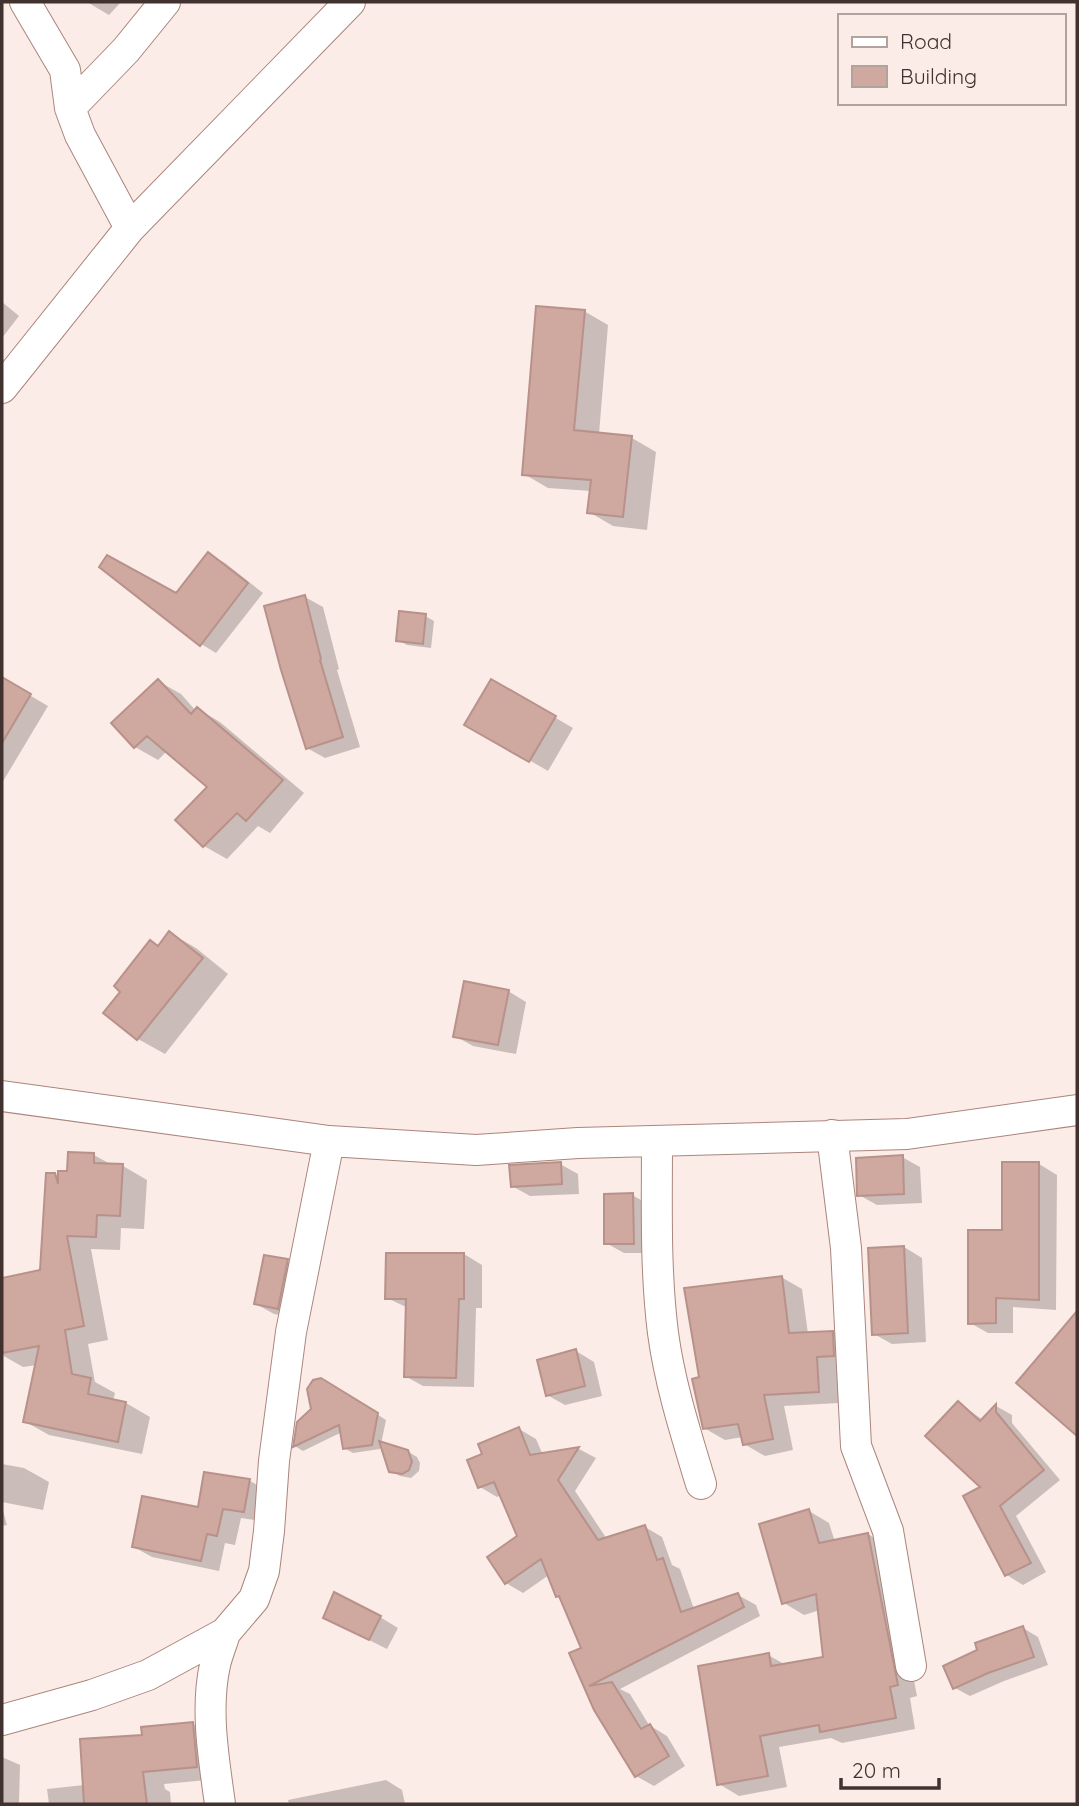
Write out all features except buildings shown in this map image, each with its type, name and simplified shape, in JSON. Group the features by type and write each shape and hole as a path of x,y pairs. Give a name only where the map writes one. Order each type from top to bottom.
{"street":[{"path":"24,2 65,70 70,108 80,135 130,228"},
{"path":"70,108 126,50 165,2"},
{"path":"2,388 130,228 350,2"},
{"path":"2,1096 329,1140 476,1150 657,1141 907,1134 1077,1110"},
{"path":"832,1135 846,1248 856,1446 888,1531 911,1665"},
{"path":"2,1720 92,1695 148,1675 225,1633 254,1600 264,1571 291,1332 329,1140"},
{"path":"657,1141 656,1261 664,1335 678,1408 701,1484"},
{"path":"220,1804 213,1751 212,1698 214,1667 225,1633"}]}
